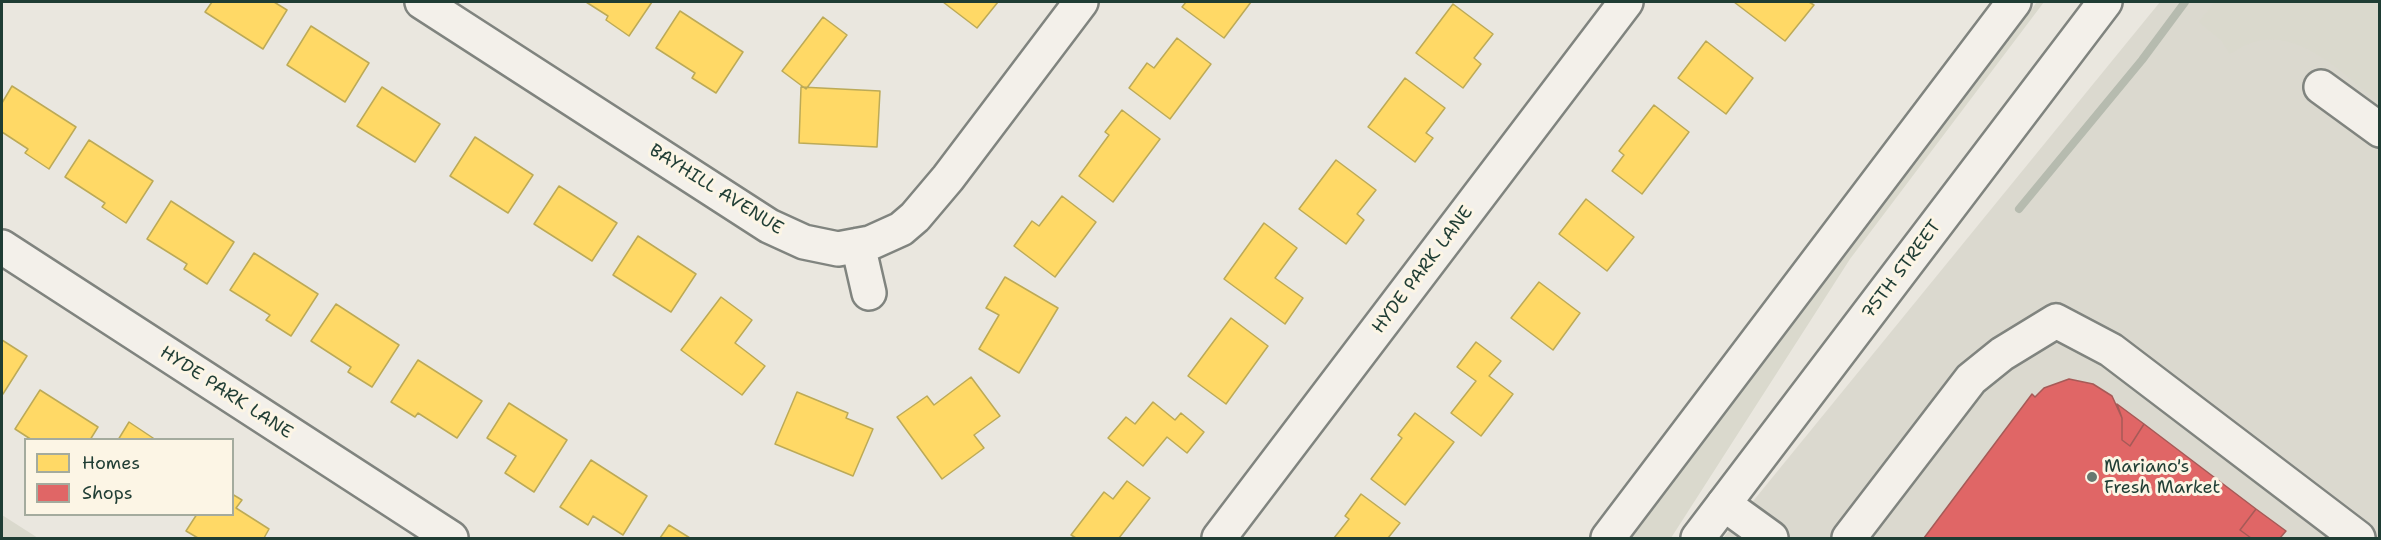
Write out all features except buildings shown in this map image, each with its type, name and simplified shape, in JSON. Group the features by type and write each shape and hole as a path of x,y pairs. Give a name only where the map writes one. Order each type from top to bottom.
{"street":[{"name":"BAYHILL AVENUE","path":"422,2 769,226 804,242 838,249 889,236 915,217 948,178 1081,2"},
{"name":"HYDE PARK LANE","path":"1219,538 1626,2"},
{"path":"1608,538 2014,2"},
{"name":"75TH STREET","path":"1698,538 2105,2"},
{"path":"2321,87 2379,130"},
{"path":"858,245 869,293"},
{"name":"HYDE PARK LANE","path":"2,247 451,538"},
{"path":"1849,538 1971,379 2002,354 2056,321 2111,350 2358,538"},
{"path":"1725,504 1771,538"}],"shaded area":[{"path":"2037,2 2044,2 1850,259 1671,538 1631,538"},
{"path":"2160,2 2379,2 2379,538 1723,538"},
{"path":"2215,2 2379,2 2379,102 2320,56 2286,41 2269,40 2251,43 2230,54 2221,40 2199,22"},
{"path":"2,515 38,538 2,538"}],"waterway":[{"path":"2019,209 2142,60 2185,2"}],"place":[{"name":"Mariano's Fresh Market","path":"2092,477"}]}
